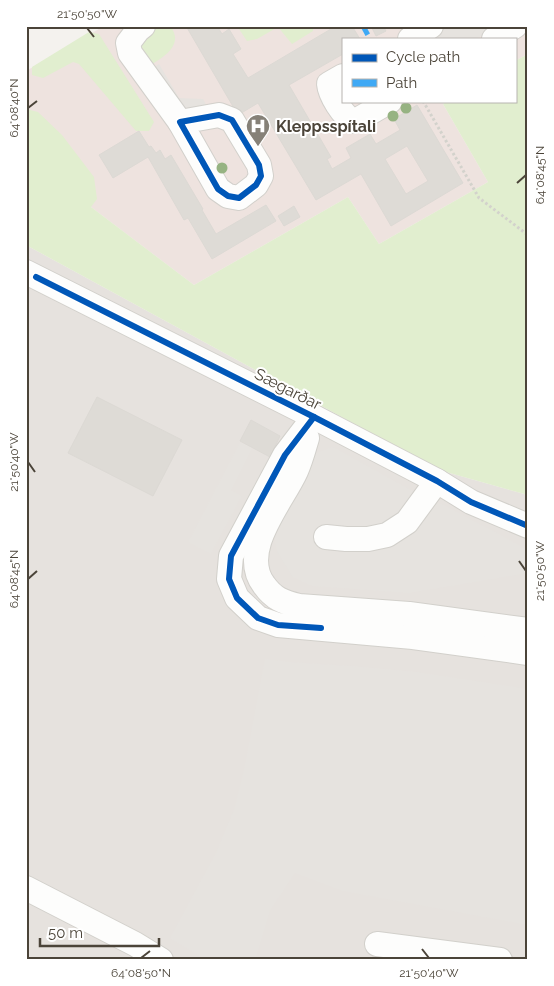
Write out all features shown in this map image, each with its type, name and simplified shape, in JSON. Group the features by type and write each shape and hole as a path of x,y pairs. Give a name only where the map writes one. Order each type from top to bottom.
{"street":[{"path":"143,26 128,43 130,54 180,122"},
{"path":"412,38 431,26"},
{"path":"496,38 516,26"},
{"path":"342,77 329,84 329,91 347,118 353,121 359,119 388,102"},
{"name":"Sægarðar","path":"31,274 314,417 437,481 471,502 528,526"},
{"path":"314,417 286,455 231,556 229,579 237,598 258,618 278,625 318,617 409,614 528,630"},
{"path":"326,537 368,539 387,534 407,522 437,481"},
{"path":"318,617 413,637 528,653"},
{"path":"26,888 135,944 161,960"},
{"path":"377,944 500,960"}],"path":[{"path":"424,102 479,198 528,235"}],"shaded area":[{"name":"Kleppsspítali","path":"104,26 528,26 528,54 516,60 516,38 342,38 342,102 446,102 443,104 488,182 379,244 348,197 194,285 83,201 26,113 26,71"},
{"path":"442,26 498,26 478,38 422,38"},
{"path":"159,64 179,98 203,99 209,110 172,109 150,70"},
{"path":"26,245 439,470 528,495 528,960 26,960"},
{"path":"240,442 252,448 231,490 242,496 211,554 188,542"},
{"path":"333,447 434,503 442,504 528,550 528,573 409,593 312,586 293,577 277,551 273,528 306,466 318,452"},
{"path":"265,659 417,672 528,689 528,925 343,891 295,873 270,910 255,960 201,960 200,956 170,938 216,853 234,810 244,770"}],"green space":[{"path":"154,26 170,26 175,38 172,48 168,53 152,64 137,53 140,40"},
{"path":"237,26 313,26 313,31 292,44 278,27 257,39 247,41"},
{"path":"89,32 99,34 154,122 149,131 136,131 79,64 73,62 43,78 32,75 32,67"},
{"path":"528,54 528,495 439,470 26,245 26,109 38,112 62,135 94,177 97,199 91,207 194,285 348,197 379,244 488,182 443,104 446,102 516,102 516,60"}],"building":[{"path":"186,26 217,26 222,34 229,29 241,49 233,54 248,78 336,26 352,26 359,38 342,38 342,55 289,85 331,157 327,159 332,169 351,158 346,148 370,134 376,144 400,130 394,119 417,105 463,183 391,226 361,174 316,200 258,103 238,115","holes":["407,146 428,181 406,194 385,159"]},
{"path":"371,26 383,26 386,31 376,36"},
{"path":"253,123 262,139 252,145 243,129"},
{"path":"139,131 149,147 151,146 156,153 160,150 165,159 171,155 216,234 266,205 276,221 212,259 188,218 184,220 148,157 113,178 99,155"},
{"path":"294,206 300,217 284,226 278,216"},
{"path":"97,397 182,440 153,496 68,453"},
{"path":"251,420 280,436 270,457 240,441"}],"marked path":[{"path":"363,26 369,38"}],"cycle path":[{"path":"219,115 232,120 259,165 261,176 256,185 239,198 228,196 218,189 180,122 219,115"},
{"path":"36,277 314,417 437,481 471,502 528,526"},
{"path":"314,417 285,455 231,556 229,579 237,598 258,618 278,625 321,628"}],"place":[{"name":"Kleppsspítali","path":"258,147"}]}
